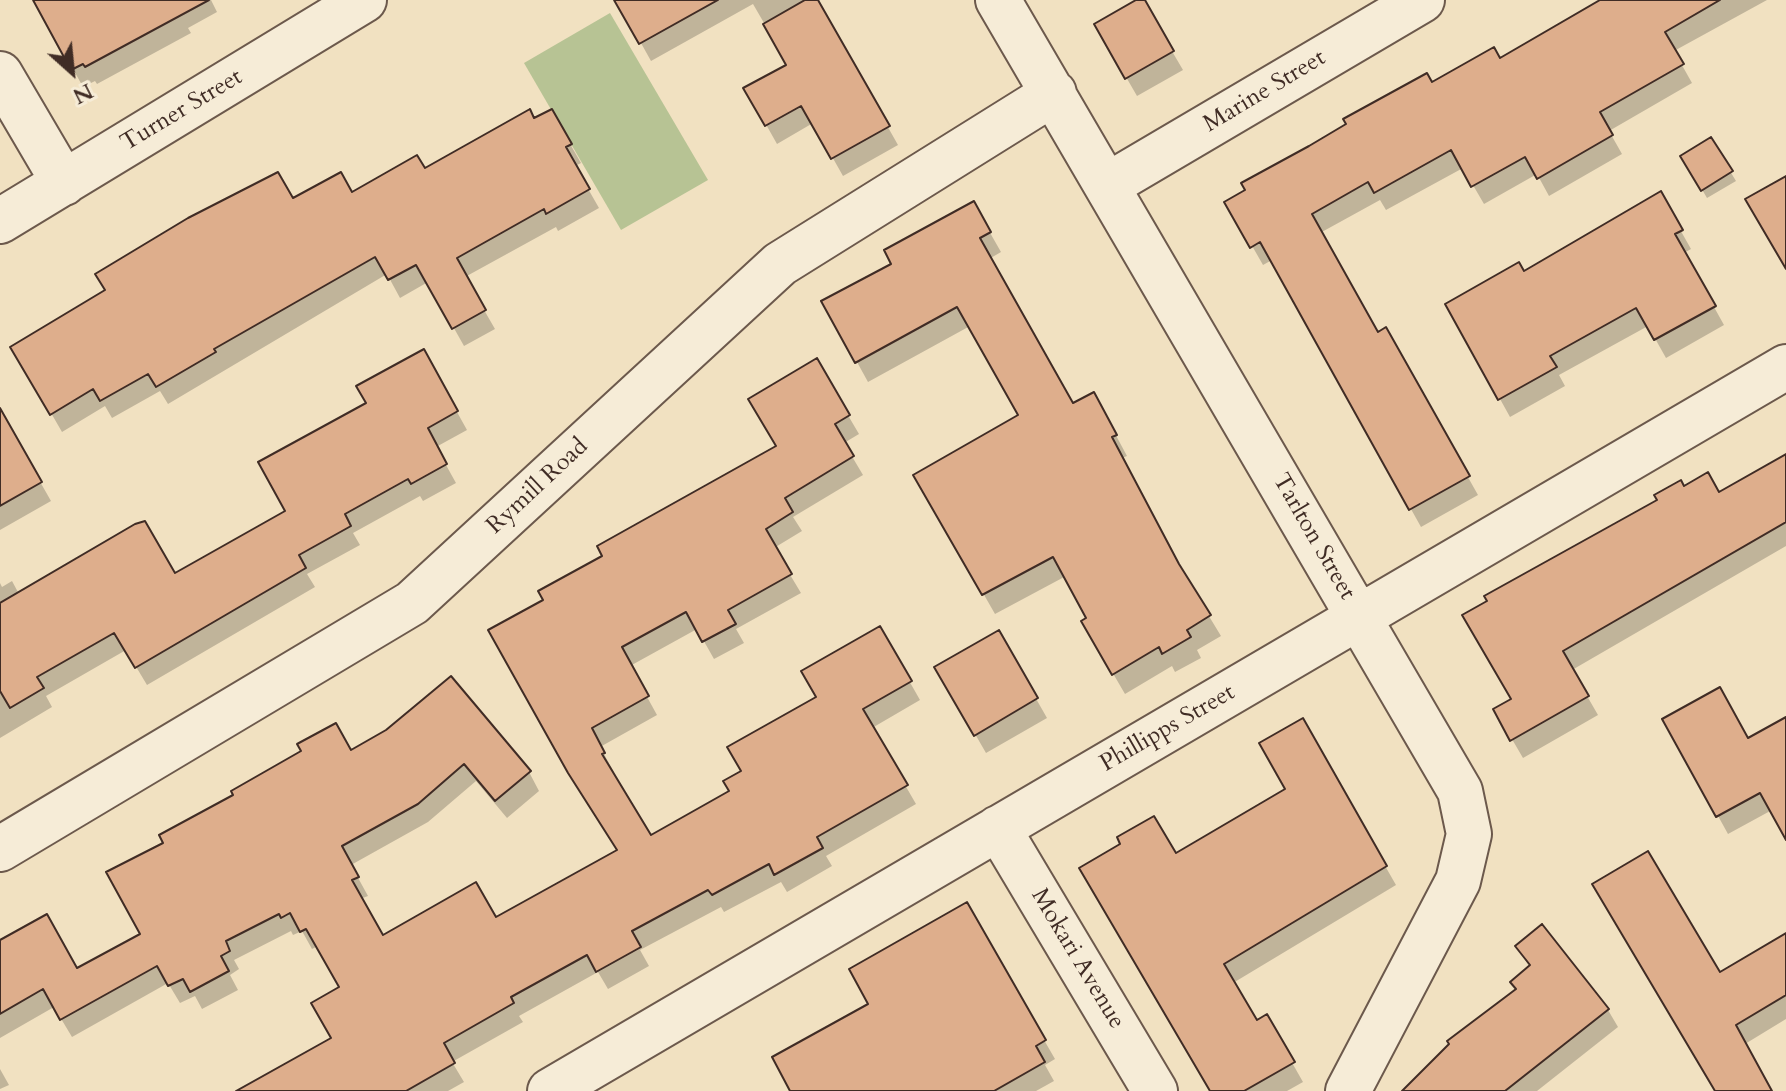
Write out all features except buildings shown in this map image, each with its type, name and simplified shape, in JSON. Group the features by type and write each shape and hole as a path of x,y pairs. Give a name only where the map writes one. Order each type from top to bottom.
{"street":[{"name":"Turner Street","path":"0,221 364,0"},
{"name":"Tarlton Street","path":"998,0 1460,791 1469,834 1458,881 1348,1091"},
{"name":"Marine Street","path":"1108,185 1422,0"},
{"path":"0,74 64,183"},
{"name":"Rymill Road","path":"0,849 412,603 780,264 1054,93"},
{"name":"Phillipps Street","path":"550,1091 1786,367"},
{"name":"Mokari Avenue","path":"998,828 1155,1091"}],"green space":[{"path":"610,13 708,180 621,230 524,63"}]}
